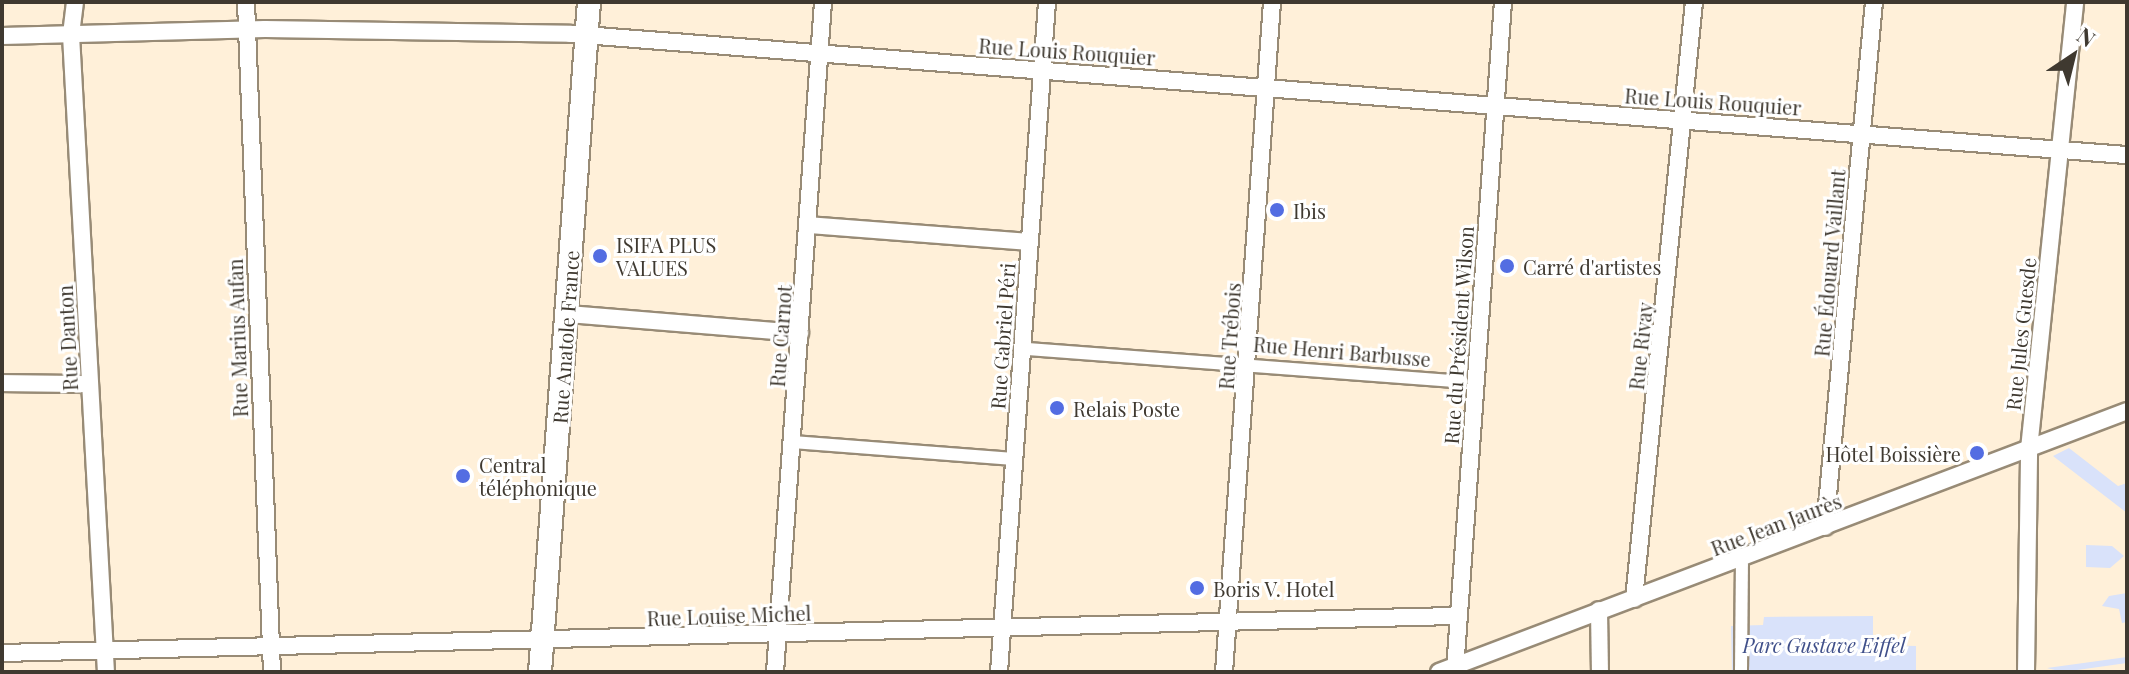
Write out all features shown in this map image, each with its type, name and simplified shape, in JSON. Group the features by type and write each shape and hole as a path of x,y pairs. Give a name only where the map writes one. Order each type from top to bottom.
{"main road":[{"name":"Rue Anatole France","path":"540,672 589,2"}],"street":[{"name":"Rue Danton","path":"75,2 71,35 106,672"},
{"name":"Rue Marius Aufan","path":"246,2 243,29 272,672"},
{"name":"Rue Carnot","path":"775,672 823,2"},
{"name":"Rue Gabriel Péri","path":"999,672 1047,2"},
{"name":"Rue Trébois","path":"1224,672 1272,2"},
{"name":"Rue du Président Wilson","path":"1455,668 1503,2"},
{"name":"Rue Rivay","path":"1634,599 1694,2"},
{"name":"Rue Édouard Vaillant","path":"1825,527 1874,2"},
{"name":"Rue Jules Guesde","path":"2026,672 2029,449 2075,2"},
{"name":"Rue Louis Rouquier","path":"2,36 243,29 587,35 2127,155"},
{"path":"808,225 1028,242"},
{"path":"567,314 800,333"},
{"name":"Rue Henri Barbusse","path":"1027,349 1247,363 1462,382"},
{"path":"2,383 89,384"},
{"name":"Rue Jean Jaurès","path":"1439,672 2127,411"},
{"path":"792,442 1014,459"},
{"path":"1741,671 1742,564"},
{"path":"1599,610 1600,672"},
{"name":"Rue Louise Michel","path":"2,653 544,643 777,633 1458,616"}],"green space":[{"path":"2069,448 2118,486 2127,483 2127,513 2053,456"},
{"path":"2086,545 2112,546 2124,556 2110,568 2086,567"},
{"path":"2127,593 2127,622 2122,623 2119,609 2102,606 2109,596"},
{"name":"Parc Gustave Eiffel","path":"1873,616 1873,645 1916,646 1916,672 1732,672 1731,626 1763,625 1764,617"},
{"path":"2127,657 2127,663 2063,672 2047,668"}],"place":[{"name":"Ibis","path":"1277,210"},
{"name":"ISIFA PLUS VALUES","path":"600,256"},
{"name":"Carré d'artistes","path":"1507,266"},
{"name":"Relais Poste","path":"1057,408"},
{"name":"Hôtel Boissière","path":"1977,453"},
{"name":"Central téléphonique","path":"463,476"},
{"name":"Boris V. Hotel","path":"1197,588"}]}
